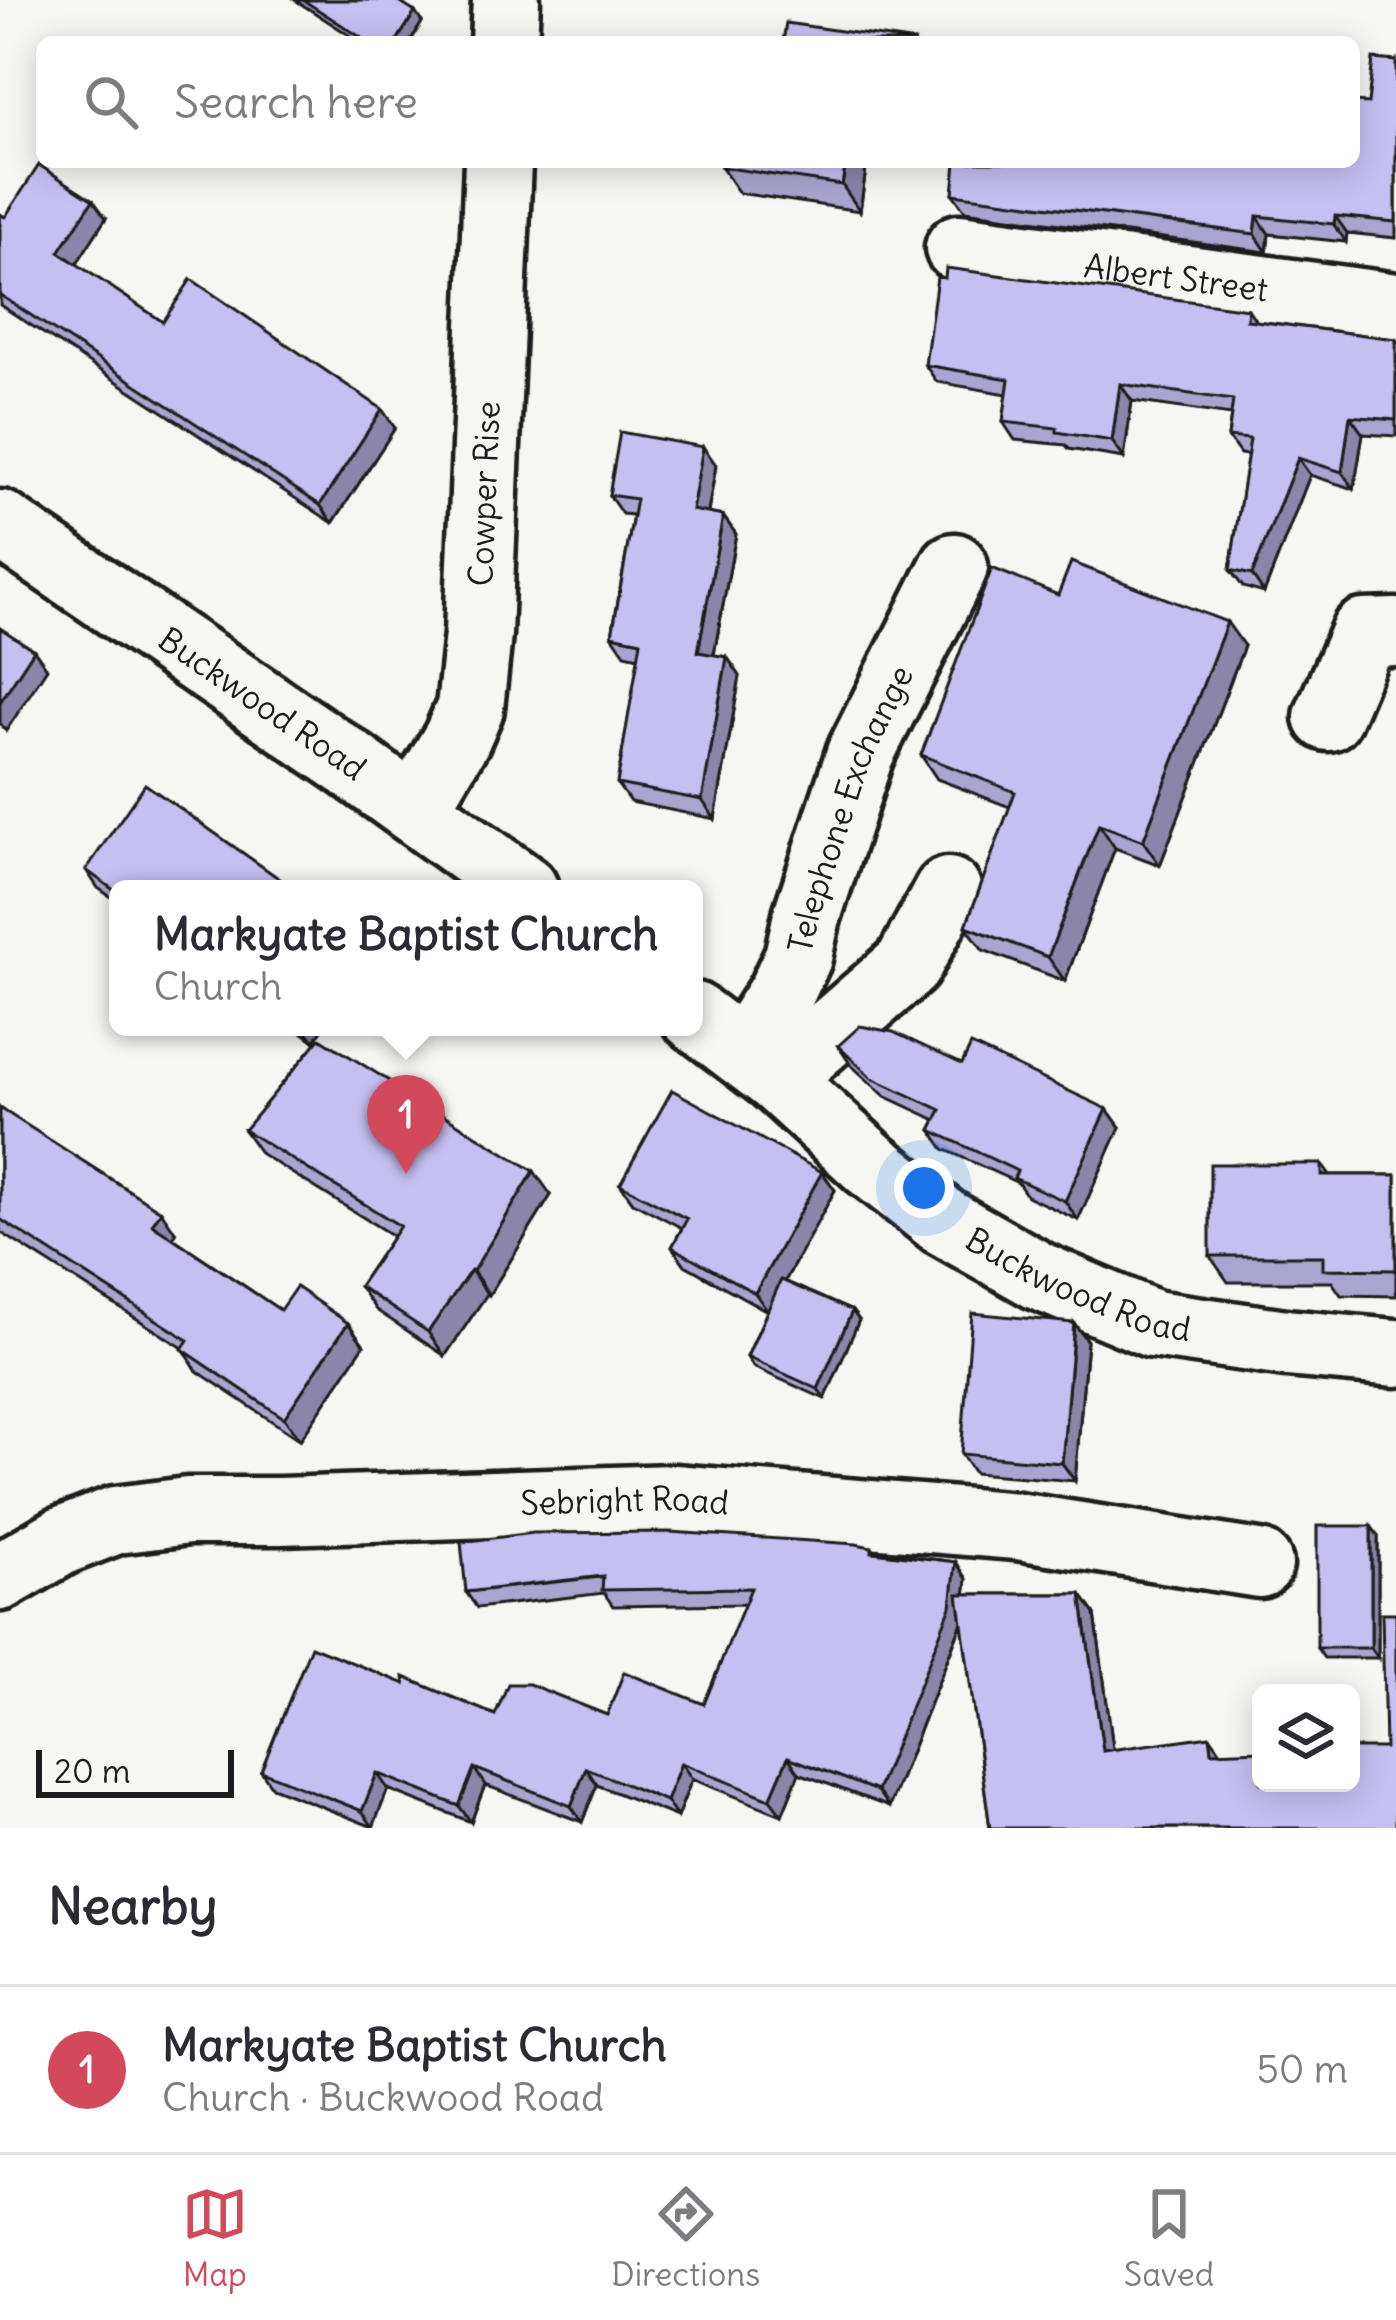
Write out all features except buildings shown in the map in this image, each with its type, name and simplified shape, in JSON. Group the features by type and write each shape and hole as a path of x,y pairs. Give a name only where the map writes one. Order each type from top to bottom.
{"street":[{"path":"504,36 506,0"},
{"name":"Cowper Rise","path":"415,809 458,738 470,708 478,634 499,168"},
{"name":"Albert Street","path":"959,248 1396,307"},
{"name":"Buckwood Road","path":"0,524 512,880"},
{"name":"Telephone Exchange","path":"738,1049 781,993 798,956 860,754 955,567"},
{"path":"1328,717 1364,633 1396,632"},
{"path":"738,1049 908,965 948,891"},
{"name":"Buckwood Road","path":"738,1049 944,1222 1039,1276 1153,1324 1396,1353"},
{"name":"Sebright Road","path":"0,1577 62,1541 116,1520 188,1511 674,1498 1017,1526 1259,1564"}],"place":[{"name":"Markyate Baptist Church","path":"406,1174"}]}
